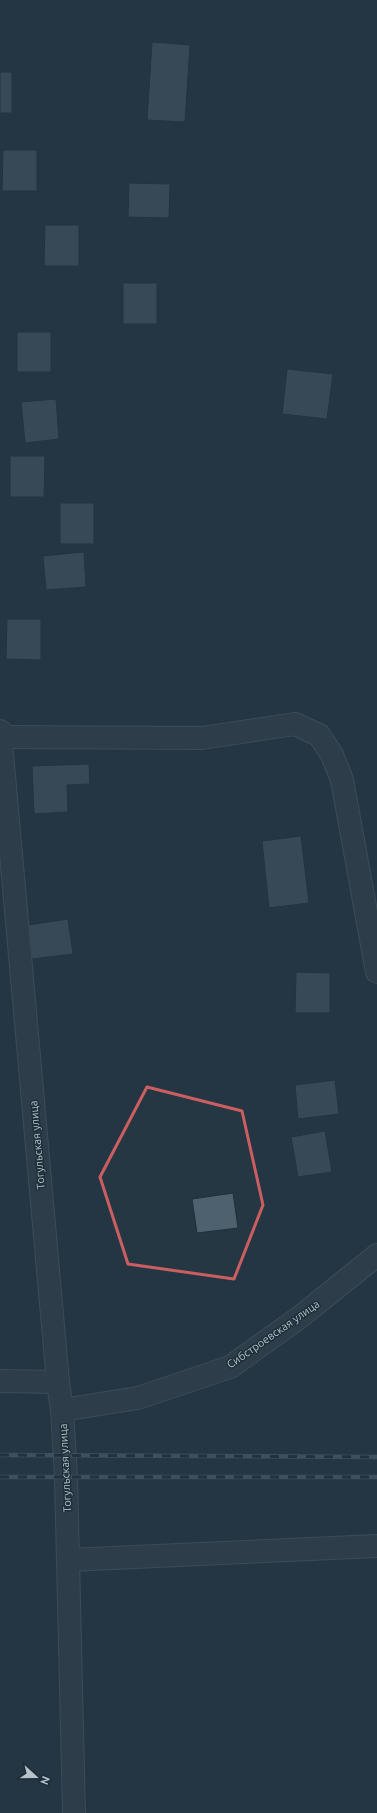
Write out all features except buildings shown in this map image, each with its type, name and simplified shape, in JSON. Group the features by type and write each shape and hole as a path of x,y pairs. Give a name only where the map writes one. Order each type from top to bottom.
{"street":[{"path":"0,737 202,738 296,724 319,735 332,755 342,780 377,972"},
{"name":"Тогульская улица","path":"0,731 58,1382 62,1410 69,1560 74,1813"},
{"name":"Сибстроевская улица","path":"62,1410 138,1398 230,1366 300,1317 377,1255"},
{"path":"0,1381 58,1382"},
{"path":"69,1560 377,1546"}],"highlighted area":[{"path":"147,1087 242,1111 263,1205 234,1279 128,1264 100,1177"}],"railway":[{"path":"0,1455 377,1457"},
{"path":"0,1477 377,1477"}]}
